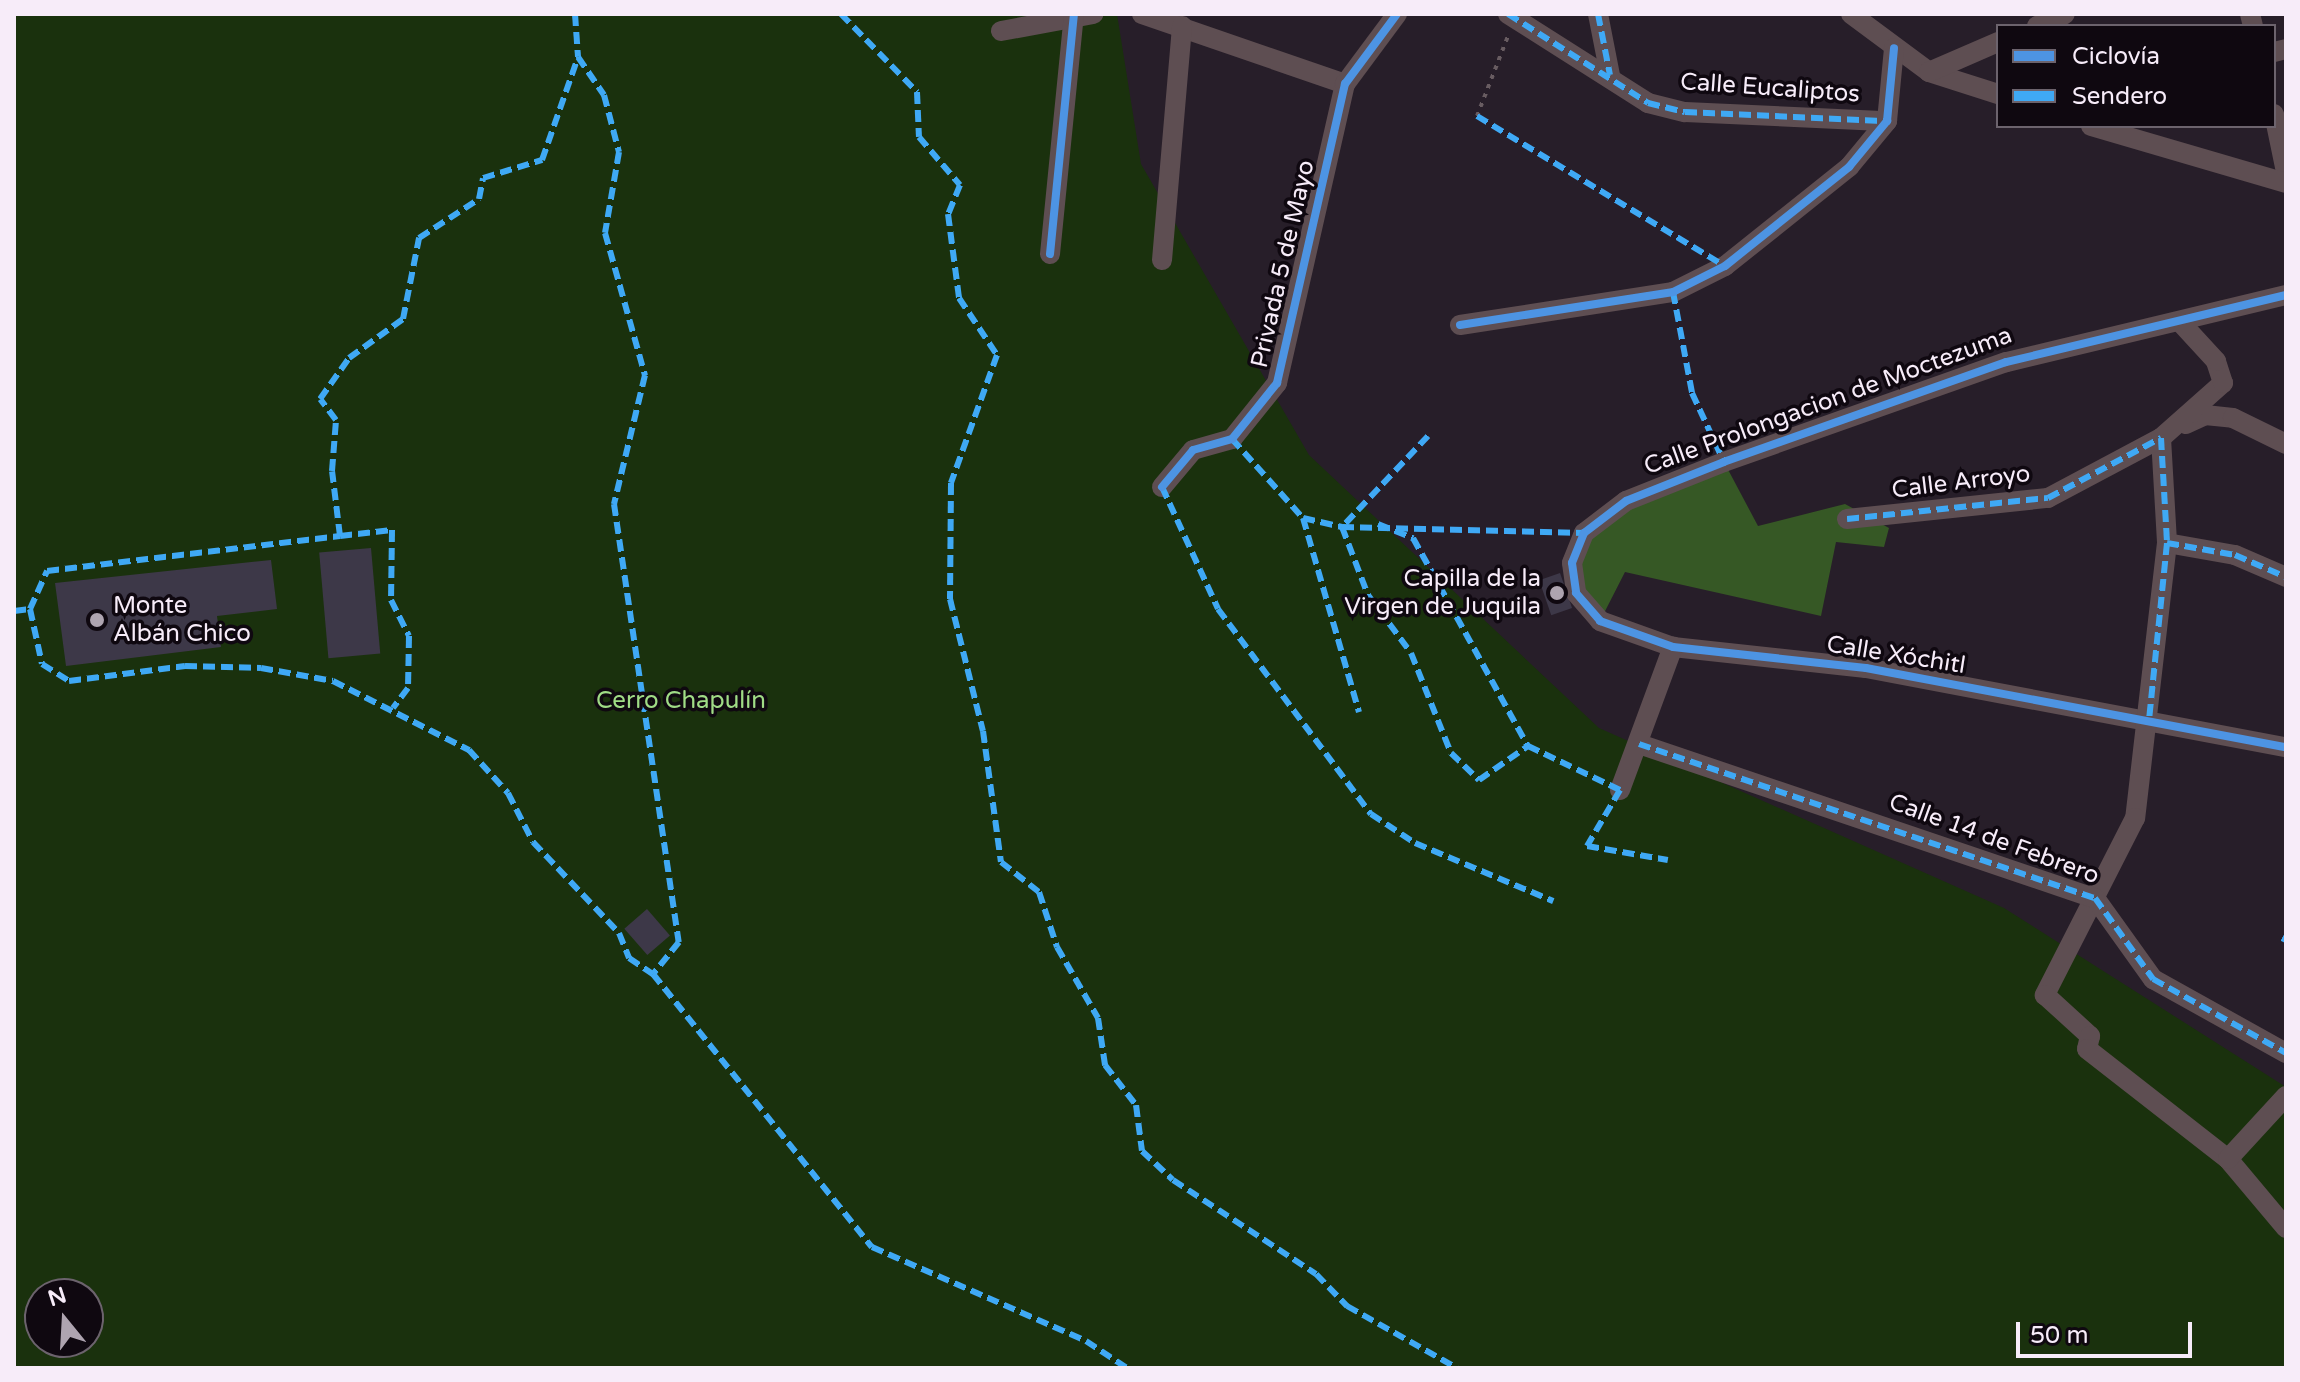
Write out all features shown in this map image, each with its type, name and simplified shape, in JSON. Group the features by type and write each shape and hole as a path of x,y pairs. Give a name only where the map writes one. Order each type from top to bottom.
{"street":[{"path":"1001,31 1080,14 1050,254"},
{"path":"1142,14 1345,84 1397,14"},
{"path":"1598,14 1610,75"},
{"path":"1851,14 1929,72 1996,93"},
{"path":"2042,24 2065,14"},
{"name":"Calle Eucaliptos","path":"1512,15 1610,75 1648,103 1685,112 1887,121"},
{"path":"1162,260 1182,26"},
{"path":"1929,72 1996,43"},
{"path":"1460,325 1673,292 1725,266 1801,208 1887,121 1894,48"},
{"name":"Privada 5 de Mayo","path":"1162,487 1193,450 1232,439 1277,383 1345,84"},
{"path":"2276,124 2286,172"},
{"path":"2098,128 2286,183"},
{"name":"Calle Prolongacion de Moctezuma","path":"1584,533 1626,501 1992,367 2286,295"},
{"path":"2181,323 2216,361 2223,383 2168,434 2167,543 2149,720 2135,818 2045,995 2090,1036 2087,1049 2228,1159 2286,1228"},
{"path":"2168,434 2205,415 2233,418 2286,444"},
{"name":"Calle Arroyo","path":"1847,519 2048,498 2168,434"},
{"name":"Calle Xóchitl","path":"1584,533 1572,563 1576,593 1600,621 1673,647 1866,668 2286,747"},
{"path":"2167,543 2235,555 2286,577"},
{"path":"1620,790 1673,647"},
{"name":"Calle 14 de Febrero","path":"1639,744 2095,898 2126,950 2153,979 2286,1053"},
{"path":"2228,1159 2286,1096"}],"path":[{"path":"1477,116 1512,15"}],"green space":[{"name":"Cerro Chapulín","path":"14,14 1117,14 1141,164 1309,455 1599,728 2004,908 2286,1087 2286,1368 14,1368"},
{"path":"1724,462 1758,526 1845,504 1889,528 1884,547 1836,542 1821,616 1625,572 1600,621 1576,593 1584,533"}],"building":[{"path":"371,548 380,654 328,658 319,553"},
{"path":"271,560 277,609 217,616 221,647 66,666 55,583"},
{"name":"Capilla de la Virgen de Juquila","path":"1560,573 1572,608 1551,615 1539,580"},
{"path":"647,909 670,935 647,955 624,929"}],"marked path":[{"path":"575,14 578,57 604,95 619,152 605,233 645,375 614,504 679,942 653,974 872,1247 1086,1341 1127,1368"},
{"path":"841,14 917,92 919,137 960,185 948,214 959,298 997,355 951,483 950,599 983,731 1001,862 1039,892 1057,947 1098,1018 1105,1065 1136,1105 1142,1151 1173,1180 1316,1274 1347,1306 1457,1368"},
{"path":"1508,14 1648,103 1685,112 1887,121"},
{"path":"1598,14 1610,75"},
{"path":"30,609 47,571 340,536 332,471 336,420 320,399 349,358 403,319 419,238 479,199 483,178 542,160 578,57"},
{"path":"1477,116 1725,266"},
{"path":"1673,292 1692,393 1724,462"},
{"path":"1428,436 1342,527 1368,595 1411,653 1451,753 1479,780 1528,746"},
{"path":"1847,519 2048,498 2161,438 2167,543 2149,720"},
{"path":"1232,439 1303,518 1342,527 1584,533"},
{"path":"1162,487 1218,609 1371,814 1415,843 1553,901"},
{"path":"1303,518 1359,712"},
{"path":"1378,524 1413,538 1528,746 1620,790 1587,846 1668,860"},
{"path":"340,536 392,530 391,600 409,636 408,688 393,708"},
{"path":"2167,543 2235,555 2286,577"},
{"path":"14,611 30,609 42,664 69,681 185,666 261,668 333,681 469,750 508,793 533,842 619,933 629,958 653,974"},
{"path":"1639,744 2095,898 2153,979 2286,1053"},
{"path":"2282,938 2286,940"}],"cycle path":[{"path":"1050,254 1074,14"},
{"path":"1162,487 1193,450 1232,439 1277,383 1345,84 1397,14"},
{"path":"1460,325 1673,292 1725,266 1849,167 1887,121 1894,48"},
{"path":"2286,295 2006,362 1724,462 1626,501 1584,533 1572,563 1576,593 1600,621 1673,647 1866,668 2286,747"}],"place":[{"name":"Capilla de la Virgen de Juquila","path":"1557,593"},
{"name":"Monte Albán Chico","path":"97,620"}]}
